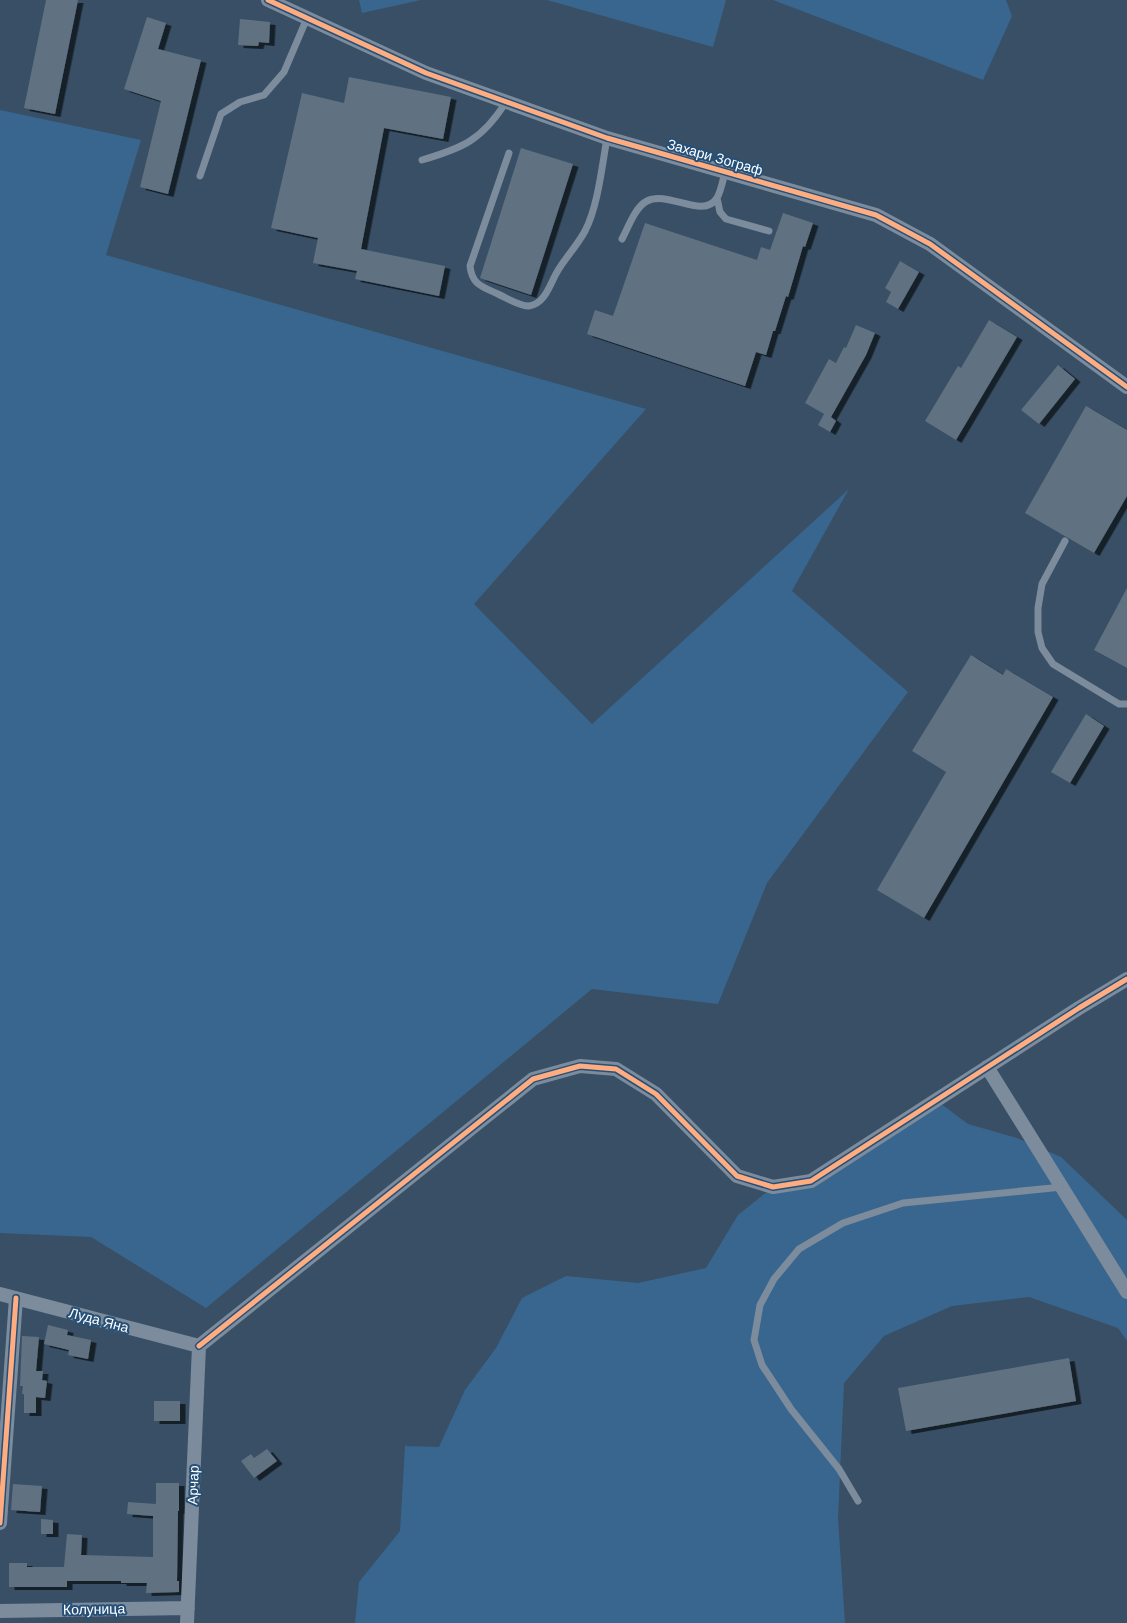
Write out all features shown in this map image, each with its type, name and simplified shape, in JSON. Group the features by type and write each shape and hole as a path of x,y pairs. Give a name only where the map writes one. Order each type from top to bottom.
{"street":[{"name":"Захари Зограф","path":"268,0 426,73 607,138 876,215 930,244 1127,387"},
{"path":"199,1346 533,1079 580,1066 616,1069 656,1094 737,1176 773,1187 811,1181 1127,979"},
{"path":"987,1067 1127,1292"},
{"name":"Луда Яна","path":"0,1294 199,1346"},
{"path":"0,1524 3,1436 16,1298"},
{"name":"Арчар","path":"187,1623 199,1346"},
{"name":"Колуница","path":"0,1611 188,1608"}],"lane":[{"path":"200,176 221,114 240,102 264,95 284,72 306,18"},
{"path":"422,160 453,151 476,137 496,119 506,102"},
{"path":"509,153 470,266 471,276 477,284 528,306 539,302 547,293 558,271 585,230 598,194 607,138"},
{"path":"725,172 717,198 720,212 726,219 769,231"},
{"path":"622,239 640,207 648,201 666,198 695,207 711,203 717,198"},
{"path":"1065,541 1042,584 1038,608 1038,632 1042,648 1053,664 1119,704 1127,704"},
{"path":"858,1501 840,1469 791,1409 762,1365 754,1340 760,1305 774,1278 799,1249 843,1223 903,1203 1062,1187"}],"shaded area":[{"path":"359,0 421,0 362,13"},
{"path":"547,0 726,0 713,47"},
{"path":"773,0 1006,0 1012,16 983,80"},
{"path":"0,110 141,140 106,255 646,409 474,604 592,724 849,489 792,591 908,692 767,883 718,1004 592,989 206,1308 91,1237 0,1233"},
{"path":"936,1100 968,1124 1017,1138 1061,1157 1127,1220 1127,1341 1118,1328 1029,1297 952,1306 884,1336 844,1383 838,1519 845,1623 355,1623 359,1582 400,1531 405,1446 439,1447 465,1390 496,1348 522,1298 566,1276 638,1283 706,1268 738,1215 773,1187 811,1181"}],"building":[{"path":"46,0 78,0 55,114 24,108"},
{"path":"147,17 166,23 158,49 201,60 168,194 140,187 161,101 124,89"},
{"path":"240,19 270,22 269,43 259,42 258,46 238,45"},
{"path":"349,77 451,97 443,139 384,128 361,249 445,266 439,296 355,279 357,271 313,263 318,238 271,228 302,93 344,103"},
{"path":"521,148 573,164 531,295 480,278"},
{"path":"783,213 813,223 805,247 803,246 788,297 786,296 766,355 756,352 745,386 587,334 595,310 613,316 645,223 757,260 761,247 770,250"},
{"path":"900,261 919,272 898,309 886,302 891,292 885,288"},
{"path":"989,320 1017,337 956,440 925,421 958,366 961,368"},
{"path":"856,325 875,333 866,355 831,417 836,421 830,432 818,425 824,414 805,403 829,359 836,363 844,347 846,348"},
{"path":"1058,365 1075,379 1039,424 1021,410"},
{"path":"1086,406 1127,430 1127,496 1094,553 1025,513"},
{"path":"1127,588 1127,668 1094,650"},
{"path":"971,655 1003,675 1006,669 1053,697 924,918 877,890 946,772 912,751"},
{"path":"1086,714 1104,726 1070,783 1051,772"},
{"path":"48,1325 68,1330 67,1335 91,1340 88,1359 68,1355 69,1350 44,1344"},
{"path":"22,1336 39,1337 36,1371 43,1371 42,1380 47,1381 45,1398 36,1397 36,1413 24,1413 23,1386 20,1386"},
{"path":"1069,1358 1076,1401 906,1431 898,1388"},
{"path":"154,1401 180,1401 180,1421 154,1421"},
{"path":"267,1449 277,1461 254,1478 241,1461 251,1454 254,1458"},
{"path":"156,1483 179,1483 177,1581 179,1581 179,1592 146,1593 147,1583 121,1583 121,1581 67,1581 67,1587 9,1587 9,1563 27,1563 27,1567 64,1567 67,1534 82,1535 81,1555 153,1557 153,1516 127,1514 128,1502 156,1504"},
{"path":"13,1484 42,1486 40,1512 11,1510"},
{"path":"41,1519 53,1520 53,1534 41,1534"}],"cycle path":[{"path":"268,0 426,73 607,138 876,215 930,244 1127,387"},
{"path":"199,1346 533,1079 580,1066 616,1069 656,1094 737,1176 773,1187 811,1181 1127,979"},
{"path":"0,1523 16,1298"}]}
